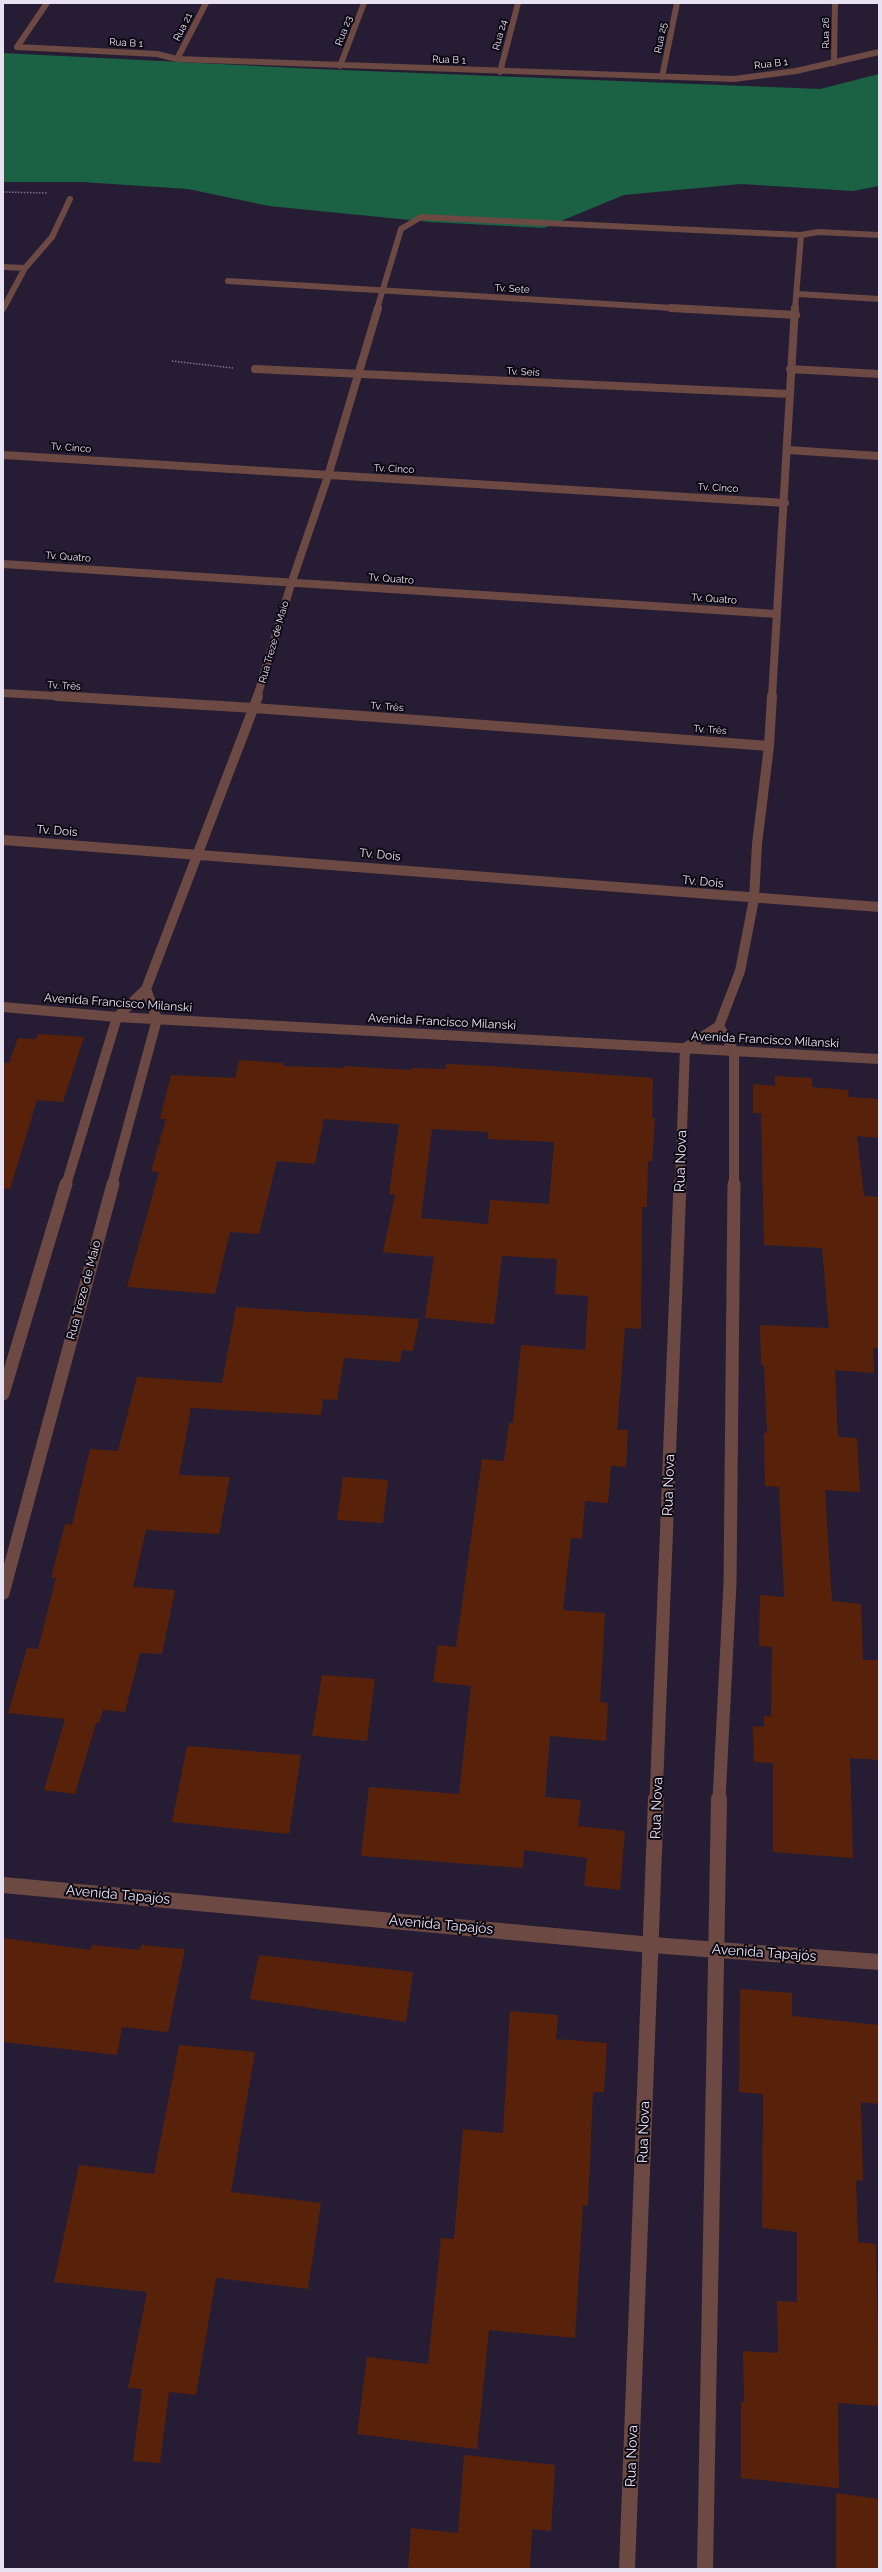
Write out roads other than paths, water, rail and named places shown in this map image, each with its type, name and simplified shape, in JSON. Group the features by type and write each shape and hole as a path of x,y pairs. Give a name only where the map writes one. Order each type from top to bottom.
{"street":[{"name":"Rua B 1","path":"47,3 17,47 157,54 177,59 500,72 734,79 834,64 879,52"},
{"name":"Rua 21","path":"177,59 206,3"},
{"name":"Rua 23","path":"340,66 364,3"},
{"name":"Rua 24","path":"500,72 518,3"},
{"name":"Rua 25","path":"662,77 677,3"},
{"name":"Rua 26","path":"834,64 835,3"},
{"path":"3,309 24,268 52,237 70,199"},
{"name":"Rua Treze de Maio","path":"3,1394 117,1017 146,989 254,708 291,584 328,476 359,375 401,229 421,216 801,235 818,232 879,235"},
{"path":"685,1048 719,1026 736,983 754,899 757,844 770,746 788,450 790,369 798,294 801,235"},
{"path":"3,267 24,268"},
{"name":"Tv. Sete","path":"228,281 383,289 409,294 796,315"},
{"path":"798,294 879,299"},
{"name":"Tv. Seis","path":"255,369 789,394"},
{"path":"790,369 879,374"},
{"path":"788,450 879,456"},
{"name":"Tv. Cinco","path":"3,455 785,503"},
{"name":"Tv. Quatro","path":"3,564 291,584 777,614"},
{"name":"Tv. Três","path":"3,693 254,708 770,746"},
{"name":"Tv. Dois","path":"3,840 198,854 754,899 879,907"},
{"path":"146,989 157,1019"},
{"name":"Avenida Francisco Milanski","path":"3,1007 117,1017 879,1059"},
{"name":"Rua Treze de Maio","path":"3,1593 157,1019"},
{"path":"705,2569 718,1780 730,1584 734,1051 719,1026"},
{"name":"Rua Nova","path":"627,2569 652,1945 685,1048"},
{"name":"Avenida Tapajós","path":"3,1885 652,1945 879,1962"}]}
